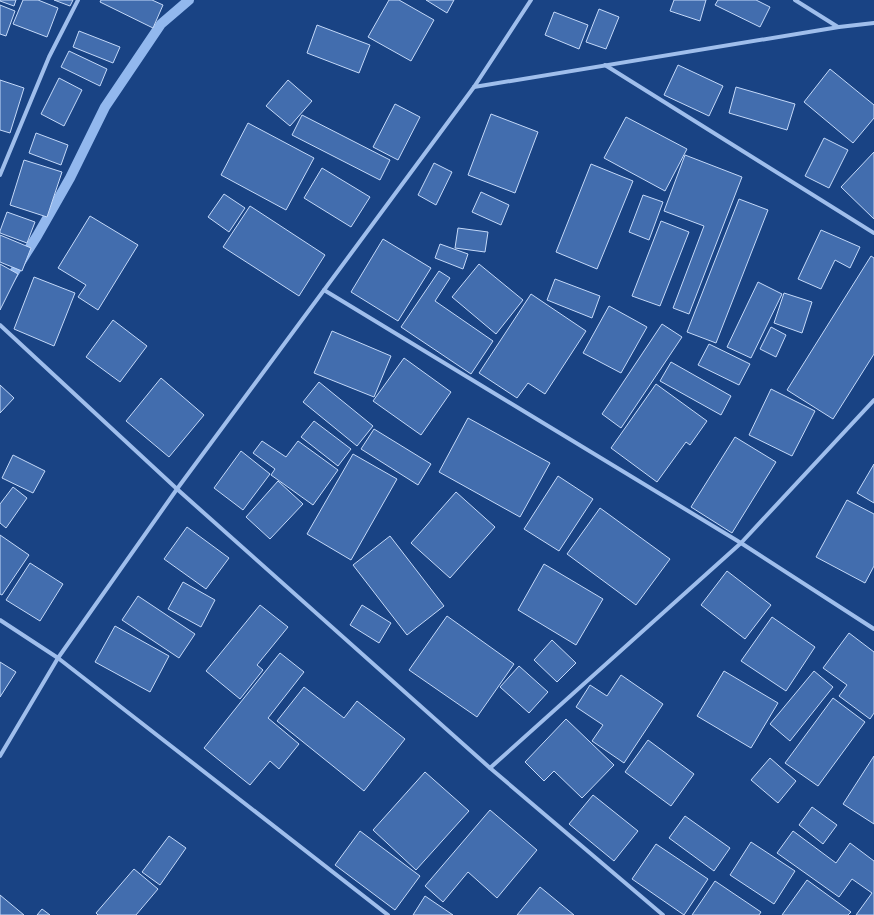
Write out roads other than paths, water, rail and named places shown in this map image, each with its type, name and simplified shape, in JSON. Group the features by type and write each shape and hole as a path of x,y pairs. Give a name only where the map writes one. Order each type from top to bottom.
{"street":[{"path":"0,175 49,56 78,0"},
{"path":"0,756 58,658 177,489 474,87 531,0"},
{"path":"795,0 838,27"},
{"path":"474,87 838,27 874,23"},
{"path":"604,65 874,233"},
{"path":"324,290 741,544 874,629"},
{"path":"0,326 177,489 490,768 662,915"},
{"path":"490,768 741,544 874,400"},
{"path":"0,620 58,658 388,915"}],"waterway":[{"path":"0,295 37,236 70,178 105,107 161,24 189,0"}]}
